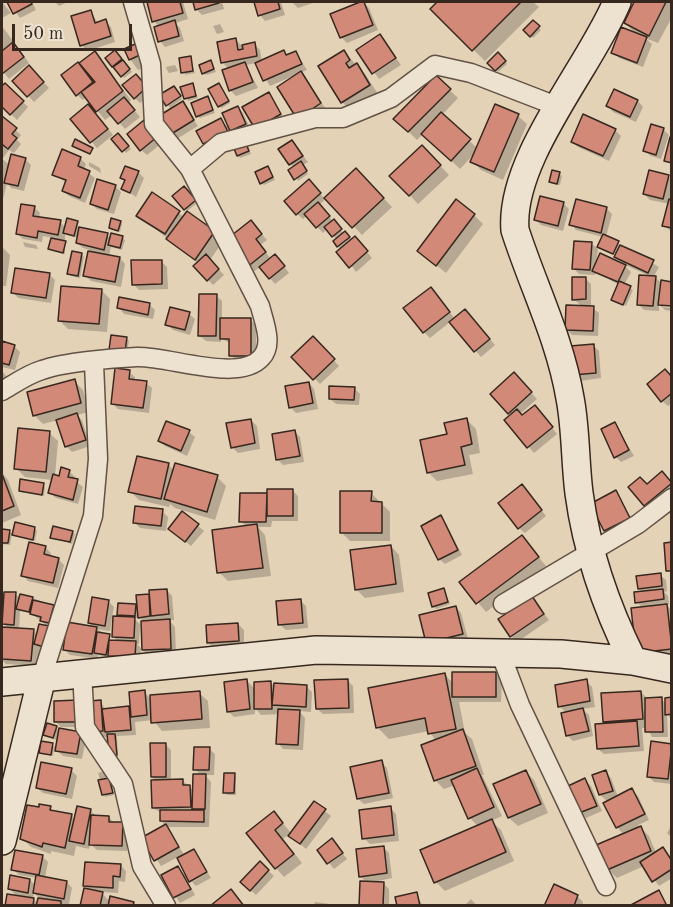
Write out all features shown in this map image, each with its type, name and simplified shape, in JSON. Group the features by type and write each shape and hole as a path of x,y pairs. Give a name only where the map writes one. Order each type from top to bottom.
{"street":[{"path":"2,391 41,370 138,357 170,359 222,369 245,368 260,360 267,349 266,330 260,306 190,169 154,124 151,64 133,2"},
{"path":"617,2 536,149 516,198 514,213 515,230 555,337 571,399 579,493 589,552 610,613 633,661"},
{"path":"190,169 222,143 315,118 343,118 391,98 435,65 471,73 560,107"},
{"path":"2,841 42,676 93,516 98,459 94,363"},
{"path":"503,604 638,524 672,498"},
{"path":"2,682 42,676 316,650 500,652 633,661 672,669"},
{"path":"500,652 520,705 606,886"},
{"path":"82,672 85,727 123,784 142,866 166,906"}],"building":[{"path":"7,2 31,2 32,4 13,14"},
{"path":"147,2 180,2 183,13 152,22"},
{"path":"193,2 219,2 219,3 195,10"},
{"path":"254,2 278,2 280,9 258,16"},
{"path":"364,2 373,25 340,38 330,14"},
{"path":"437,2 521,2 472,51 430,9"},
{"path":"634,2 666,2 649,36 624,23"},
{"path":"91,10 95,23 106,19 111,36 80,46 71,16"},
{"path":"175,20 179,36 158,42 154,27"},
{"path":"533,20 540,26 530,37 523,30"},
{"path":"621,27 647,37 637,63 611,53"},
{"path":"380,34 396,58 372,74 356,50"},
{"path":"236,38 238,50 243,49 242,45 255,42 257,56 221,63 217,42"},
{"path":"13,42 24,57 2,74 2,51"},
{"path":"135,44 140,55 129,60 124,49"},
{"path":"115,50 122,59 112,67 105,58"},
{"path":"284,50 286,55 296,51 302,64 263,81 255,63"},
{"path":"344,50 350,60 346,63 349,68 357,63 370,85 341,103 318,66"},
{"path":"95,51 123,91 96,112 81,92 95,82 79,63"},
{"path":"498,52 506,61 495,71 487,63"},
{"path":"191,56 193,71 181,73 179,58"},
{"path":"123,60 130,69 121,77 113,67"},
{"path":"211,60 214,69 202,74 199,65"},
{"path":"78,62 93,82 76,96 61,75"},
{"path":"245,62 253,82 229,91 222,70"},
{"path":"29,65 44,82 27,97 12,81"},
{"path":"301,71 321,103 297,119 277,87"},
{"path":"136,74 147,87 134,99 122,85"},
{"path":"436,75 451,89 408,132 393,119"},
{"path":"5,83 24,101 10,115 2,107 2,86"},
{"path":"193,83 196,96 184,99 180,87"},
{"path":"219,83 229,101 218,107 208,89"},
{"path":"174,86 181,96 166,106 159,95"},
{"path":"614,89 638,100 630,117 606,106"},
{"path":"269,92 281,114 255,129 242,107"},
{"path":"208,96 213,110 196,117 191,103"},
{"path":"124,97 135,110 118,124 107,111"},
{"path":"183,101 194,120 168,136 157,117"},
{"path":"88,104 108,129 90,143 70,119"},
{"path":"495,104 519,114 494,172 470,162"},
{"path":"238,106 246,124 230,131 222,113"},
{"path":"441,112 471,139 451,161 421,134"},
{"path":"583,114 616,129 603,156 571,142"},
{"path":"2,116 17,128 12,134 17,138 8,149 3,145 2,147"},
{"path":"221,118 228,132 203,144 196,131"},
{"path":"144,120 157,137 140,151 127,134"},
{"path":"651,124 664,128 656,155 643,151"},
{"path":"118,133 129,146 122,152 111,139"},
{"path":"670,137 672,137 672,163 664,161"},
{"path":"75,139 93,148 90,154 72,146"},
{"path":"292,140 303,156 289,165 278,149"},
{"path":"245,141 249,151 237,156 233,146"},
{"path":"422,145 441,165 409,196 389,176"},
{"path":"62,149 81,157 78,166 90,171 80,198 62,191 66,180 52,175"},
{"path":"11,154 26,158 18,186 4,183"},
{"path":"301,161 307,171 294,180 288,170"},
{"path":"125,166 139,171 130,193 121,189 125,180 120,178"},
{"path":"268,166 273,177 260,184 255,172"},
{"path":"356,168 384,198 352,228 324,198"},
{"path":"552,170 560,172 557,184 549,182"},
{"path":"649,170 669,175 663,199 643,194"},
{"path":"97,179 116,185 108,210 90,204"},
{"path":"309,179 321,193 296,215 284,201"},
{"path":"184,186 196,200 184,210 172,196"},
{"path":"152,192 180,211 165,234 136,216"},
{"path":"540,196 564,202 558,226 534,220"},
{"path":"456,199 475,214 436,266 417,251"},
{"path":"576,199 607,207 601,233 569,225"},
{"path":"669,199 672,200 672,228 662,226"},
{"path":"318,202 330,216 316,228 304,214"},
{"path":"21,204 35,206 33,216 61,220 58,235 38,231 37,238 16,234"},
{"path":"187,211 215,231 195,260 166,239"},
{"path":"67,218 78,221 74,236 63,233"},
{"path":"111,218 121,221 118,231 109,228"},
{"path":"334,219 342,229 332,237 324,227"},
{"path":"251,220 262,234 256,239 266,252 246,268 227,239"},
{"path":"79,227 108,233 104,250 76,243"},
{"path":"345,231 350,237 337,247 333,241"},
{"path":"111,233 123,236 120,248 108,245"},
{"path":"603,234 619,241 613,254 597,247"},
{"path":"355,236 368,251 349,268 336,252"},
{"path":"51,238 66,241 63,253 48,249"},
{"path":"574,241 592,242 590,270 572,269"},
{"path":"620,245 654,260 648,273 614,257"},
{"path":"72,251 82,253 78,276 67,274"},
{"path":"88,251 120,257 115,282 83,276"},
{"path":"600,253 626,265 618,282 592,271"},
{"path":"206,254 219,269 207,281 193,266"},
{"path":"275,254 285,266 269,279 259,267"},
{"path":"131,260 162,260 162,284 132,285"},
{"path":"15,268 50,273 46,298 11,293"},
{"path":"639,275 656,276 653,306 637,305"},
{"path":"572,277 586,277 586,299 572,300"},
{"path":"661,280 672,282 672,306 658,305"},
{"path":"619,281 631,286 623,305 611,300"},
{"path":"61,286 102,289 99,324 58,321"},
{"path":"431,287 450,312 423,333 403,308"},
{"path":"199,294 217,294 216,336 198,336"},
{"path":"119,297 150,303 148,315 117,308"},
{"path":"566,305 594,306 593,331 565,330"},
{"path":"170,307 190,312 185,330 165,325"},
{"path":"465,309 490,339 474,352 449,322"},
{"path":"220,318 251,318 251,356 229,356 229,339 220,339"},
{"path":"111,335 127,337 125,352 109,350"},
{"path":"313,336 335,359 313,380 291,357"},
{"path":"2,341 15,345 9,365 2,363"},
{"path":"594,344 596,373 573,375 570,346"},
{"path":"115,368 130,370 129,379 147,381 143,408 111,404"},
{"path":"665,369 672,377 672,393 661,402 647,384"},
{"path":"514,372 532,392 508,414 490,394"},
{"path":"75,379 81,403 33,416 27,392"},
{"path":"309,382 313,403 289,408 285,386"},
{"path":"329,386 355,387 354,400 329,399"},
{"path":"535,405 553,427 527,448 504,420 517,409 522,415"},
{"path":"77,413 86,440 65,447 56,420"},
{"path":"467,418 472,444 461,447 465,465 427,473 420,440 447,434 444,423"},
{"path":"251,419 255,443 231,448 226,423"},
{"path":"166,421 190,430 181,451 158,441"},
{"path":"615,422 629,450 614,458 601,429"},
{"path":"18,428 50,431 46,472 14,469"},
{"path":"295,430 300,456 276,460 272,434"},
{"path":"137,456 169,463 161,499 128,492"},
{"path":"175,463 218,475 207,512 164,499"},
{"path":"61,467 70,470 68,477 78,479 73,500 48,493 53,474 59,476"},
{"path":"662,471 672,483 644,506 628,487 640,477 647,484"},
{"path":"2,474 14,506 2,511"},
{"path":"20,479 44,483 42,495 19,491"},
{"path":"522,484 542,510 518,529 498,503"},
{"path":"267,489 293,489 293,516 267,516"},
{"path":"616,490 630,518 604,531 590,504"},
{"path":"340,491 372,491 371,501 382,502 382,533 340,533"},
{"path":"240,493 267,493 266,522 239,522"},
{"path":"135,506 163,509 161,526 133,523"},
{"path":"182,511 199,524 185,542 168,529"},
{"path":"441,515 458,550 438,560 421,526"},
{"path":"15,522 35,527 33,540 12,535"},
{"path":"257,524 263,568 217,573 212,530"},
{"path":"53,526 73,531 70,542 50,538"},
{"path":"2,529 10,530 8,543 2,543"},
{"path":"522,535 539,557 476,604 459,582"},
{"path":"29,542 46,546 44,554 59,558 53,583 21,576"},
{"path":"672,542 672,571 666,571 664,543"},
{"path":"391,545 396,584 355,590 350,550"},
{"path":"661,573 662,586 638,589 636,576"},
{"path":"444,588 448,602 432,607 428,593"},
{"path":"167,589 169,614 151,616 149,590"},
{"path":"663,589 664,599 635,603 634,592"},
{"path":"4,592 16,592 14,625 2,624"},
{"path":"20,594 33,597 29,612 16,609"},
{"path":"149,594 150,616 138,618 136,595"},
{"path":"532,596 544,614 510,637 498,619"},
{"path":"92,597 109,600 105,626 88,623"},
{"path":"301,599 303,623 278,625 276,601"},
{"path":"33,600 54,605 49,623 40,621 41,617 30,614"},
{"path":"118,603 136,604 135,616 117,615"},
{"path":"667,604 672,649 636,653 631,608"},
{"path":"456,606 463,634 426,643 419,615"},
{"path":"113,616 135,617 134,638 112,637"},
{"path":"170,619 171,649 142,650 141,621"},
{"path":"67,622 97,627 92,654 63,650"},
{"path":"238,623 239,641 207,643 206,625"},
{"path":"39,624 49,626 44,647 34,644"},
{"path":"2,627 34,629 31,661 2,659"},
{"path":"97,632 110,634 106,655 94,653"},
{"path":"109,640 136,641 135,657 108,656"},
{"path":"452,672 496,672 496,697 452,697"},
{"path":"445,673 456,729 428,734 425,718 376,728 368,688"},
{"path":"247,679 250,709 227,712 224,682"},
{"path":"348,679 349,708 316,709 314,680"},
{"path":"587,679 590,701 558,707 555,685"},
{"path":"271,681 272,709 254,709 254,682"},
{"path":"274,683 307,685 306,707 272,705"},
{"path":"145,690 147,715 131,717 129,692"},
{"path":"200,691 202,719 151,723 150,695"},
{"path":"641,691 643,719 603,722 601,693"},
{"path":"662,697 663,732 645,732 645,698"},
{"path":"672,697 672,714 665,715 665,698"},
{"path":"78,700 78,722 54,722 54,701"},
{"path":"101,700 103,731 92,732 89,701"},
{"path":"129,706 131,730 105,732 102,709"},
{"path":"583,708 589,731 566,736 561,713"},
{"path":"278,709 300,710 298,745 276,744"},
{"path":"637,721 639,746 597,749 595,724"},
{"path":"47,723 57,726 53,738 43,735"},
{"path":"59,728 81,732 77,754 55,751"},
{"path":"463,729 476,766 434,781 421,745"},
{"path":"107,734 115,734 117,755 109,756"},
{"path":"41,741 53,743 51,755 39,753"},
{"path":"651,741 672,744 668,779 647,777"},
{"path":"150,743 166,743 166,777 151,777"},
{"path":"194,747 210,747 209,770 193,770"},
{"path":"382,760 389,793 357,799 350,767"},
{"path":"41,762 72,768 66,794 36,788"},
{"path":"477,768 494,807 468,819 451,780"},
{"path":"526,770 541,804 508,818 493,784"},
{"path":"606,770 613,791 599,795 592,775"},
{"path":"224,773 235,773 234,793 223,793"},
{"path":"193,774 206,774 205,809 192,809"},
{"path":"109,778 113,793 102,795 98,780"},
{"path":"585,778 597,806 579,813 568,786"},
{"path":"183,779 183,785 190,785 191,807 152,808 151,780"},
{"path":"632,788 645,814 616,828 603,803"},
{"path":"314,801 326,809 300,844 288,836"},
{"path":"39,804 51,806 50,810 72,814 65,848 43,843 42,847 20,839 27,805 39,807"},
{"path":"77,806 91,809 84,844 69,841"},
{"path":"391,806 394,835 362,839 359,810"},
{"path":"160,810 204,810 204,822 160,821"},
{"path":"274,811 283,823 275,830 294,854 275,869 246,833"},
{"path":"91,815 109,816 109,822 123,822 122,846 89,845"},
{"path":"492,819 506,852 434,883 420,850"},
{"path":"166,824 179,847 154,861 141,838"},
{"path":"641,826 651,851 607,870 596,845"},
{"path":"332,838 343,853 327,864 317,850"},
{"path":"384,846 387,873 359,877 356,849"},
{"path":"663,847 672,861 672,869 652,882 640,862"},
{"path":"194,849 207,872 189,882 177,858"},
{"path":"15,850 43,855 39,875 11,870"},
{"path":"260,861 269,870 250,891 240,882"},
{"path":"85,862 121,864 120,877 113,876 113,888 83,886"},
{"path":"178,866 191,889 173,898 161,875"},
{"path":"10,875 30,879 28,893 8,889"},
{"path":"36,875 67,881 64,899 33,893"},
{"path":"360,881 384,882 383,906 359,906"},
{"path":"554,884 578,895 574,906 544,906"},
{"path":"84,888 103,892 100,906 80,906"},
{"path":"231,889 244,906 210,906"},
{"path":"659,890 667,906 629,906"},
{"path":"417,892 420,906 397,906 395,897"},
{"path":"7,894 34,898 33,906 5,906"},
{"path":"110,896 134,902 133,906 108,906"},
{"path":"38,898 61,901 61,906 36,906"}]}
